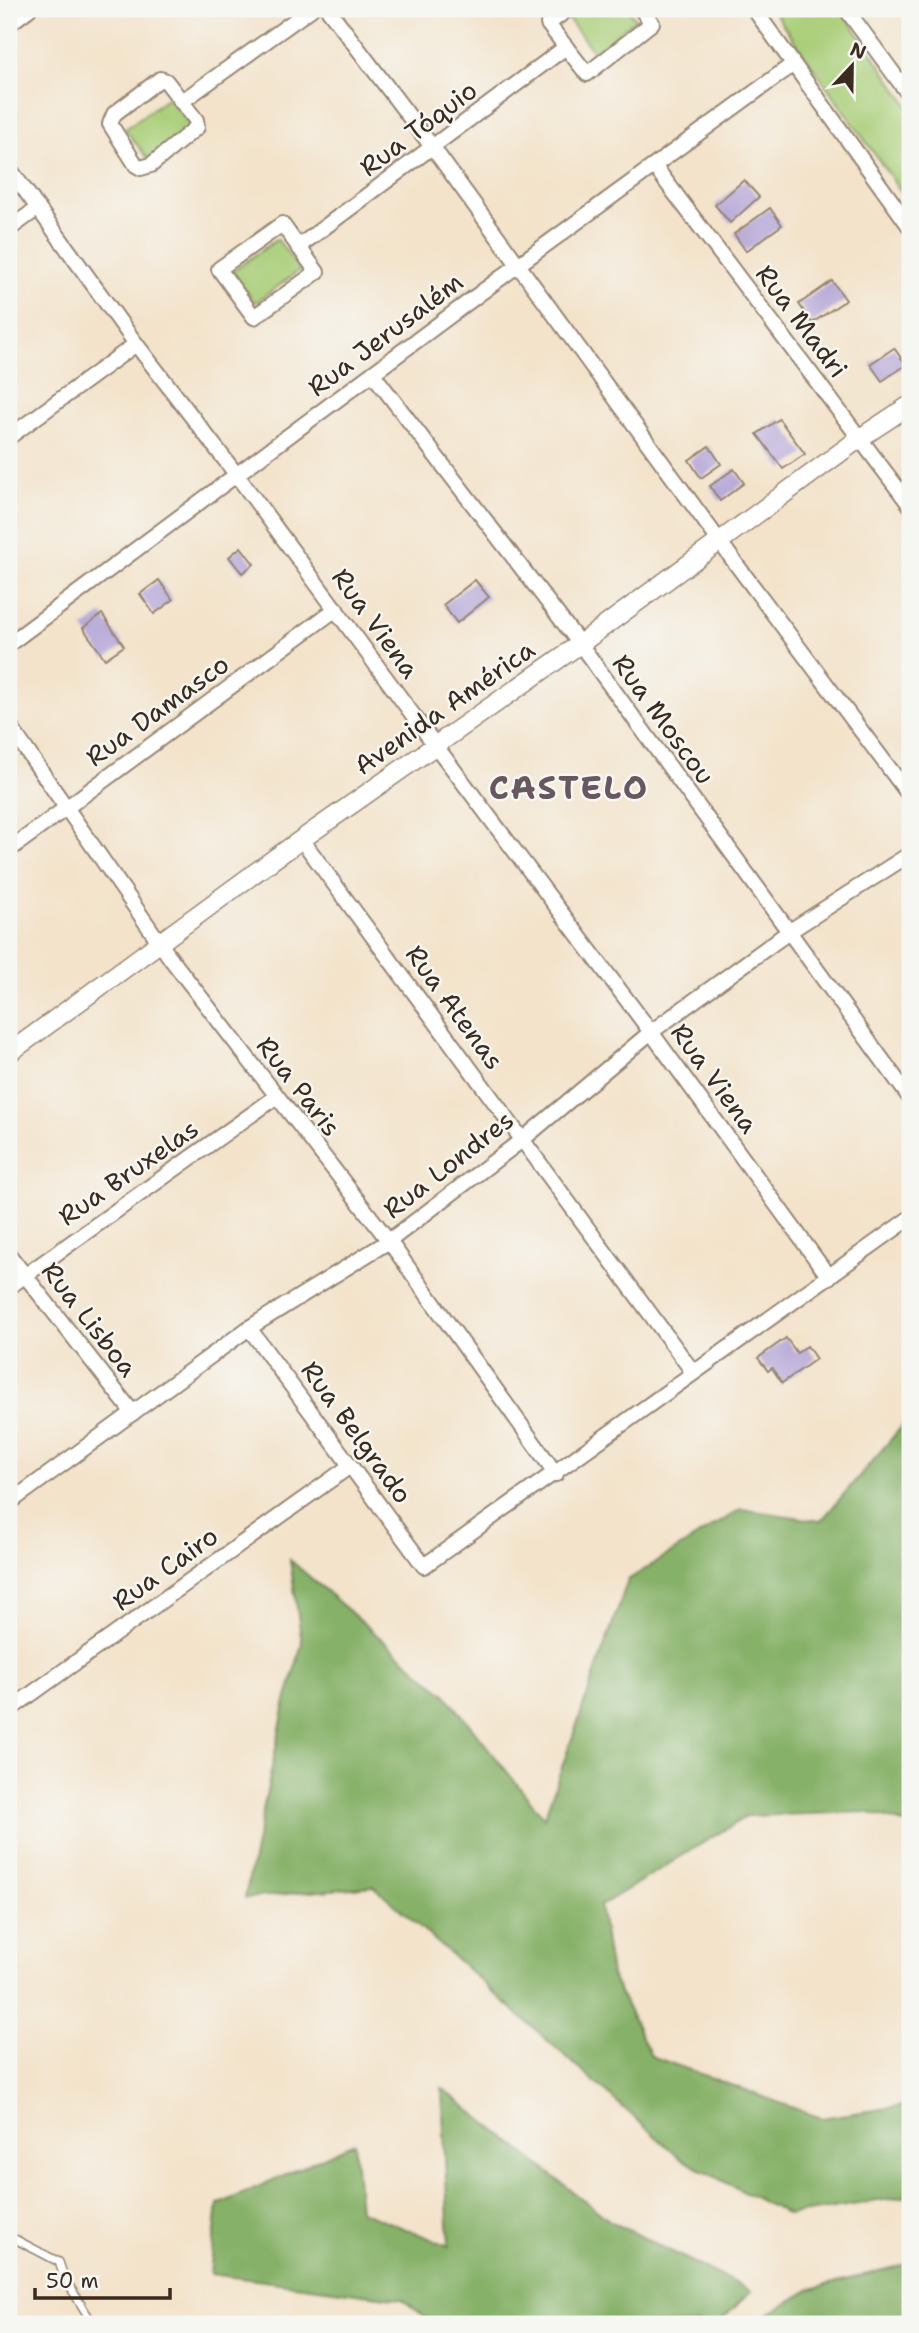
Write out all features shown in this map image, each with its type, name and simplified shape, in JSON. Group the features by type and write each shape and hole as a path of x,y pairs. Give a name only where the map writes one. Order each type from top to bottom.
{"street":[{"path":"9,23 29,9"},
{"path":"181,103 311,9"},
{"path":"328,9 910,796"},
{"path":"568,9 548,24 587,74 652,23 641,9"},
{"path":"754,9 910,227"},
{"path":"846,9 910,96"},
{"name":"Rua Tóquio","path":"298,247 565,47"},
{"name":"Rua Jerusalém","path":"9,644 518,265 792,65"},
{"path":"160,79 166,81 181,103 196,120 197,127 151,165 141,168 136,165 110,127 111,118 160,79"},
{"name":"Rua Madri","path":"655,167 910,505"},
{"name":"Rua Viena","path":"9,168 136,344 236,474 651,1032 829,1277"},
{"path":"9,229 38,208"},
{"path":"282,224 298,247 317,272 254,317 219,269 282,224"},
{"path":"9,437 136,344"},
{"name":"Rua Moscou","path":"373,374 580,644 910,1098"},
{"name":"Avenida América","path":"9,1053 302,840 580,644 860,438 910,405"},
{"name":"Rua Damasco","path":"9,850 335,609"},
{"name":"Rua Paris","path":"9,725 160,942 276,1097 389,1241 556,1474"},
{"name":"Rua Atenas","path":"302,840 693,1372"},
{"name":"Rua Londres","path":"9,1503 249,1328 389,1241 522,1140 651,1032 790,931 910,854"},
{"name":"Rua Bruxelas","path":"9,1287 276,1097"},
{"path":"556,1474 693,1372 910,1218"},
{"name":"Rua Lisboa","path":"9,1255 132,1413"},
{"name":"Rua Belgrado","path":"249,1328 424,1566 556,1474"},
{"name":"Rua Cairo","path":"9,1710 350,1466"}],"lane":[{"path":"9,2236 59,2262 64,2277 93,2324"}],"green space":[{"path":"584,9 628,9 636,19 594,52 569,20"},
{"path":"772,9 841,9 910,108 910,204"},
{"path":"169,97 192,128 149,160 125,129"},
{"path":"277,239 300,270 255,303 232,272"},
{"path":"910,1417 910,1825 866,1812 747,1816 600,1906 611,1975 651,2056 821,2118 910,2105 910,2196 788,2215 681,2159 374,1886 245,1898 284,1709 302,1643 290,1560 445,1694 544,1818 628,1580 741,1509 821,1521"},
{"path":"442,2088 610,2221 751,2291 718,2324 434,2324 402,2299 210,2274 218,2205 354,2143 360,2211 449,2246"},
{"path":"910,2263 910,2324 751,2324 811,2289"}],"building":[{"path":"744,180 759,197 730,223 715,205"},
{"path":"770,208 782,225 746,251 734,234"},
{"path":"832,281 846,300 812,323 799,304"},
{"path":"894,348 906,365 882,381 870,364"},
{"path":"779,419 805,454 783,469 757,434"},
{"path":"709,446 721,464 701,478 689,460"},
{"path":"734,469 744,483 720,501 710,486"},
{"path":"241,547 254,564 242,573 229,557"},
{"path":"159,580 173,600 154,614 140,594"},
{"path":"475,580 489,597 457,623 443,605"},
{"path":"102,614 124,646 105,659 83,628"},
{"path":"786,1338 797,1353 807,1346 816,1359 782,1383 772,1368 768,1371 758,1358"}],"district":[{"name":"CASTELO","path":"569,787"}]}
